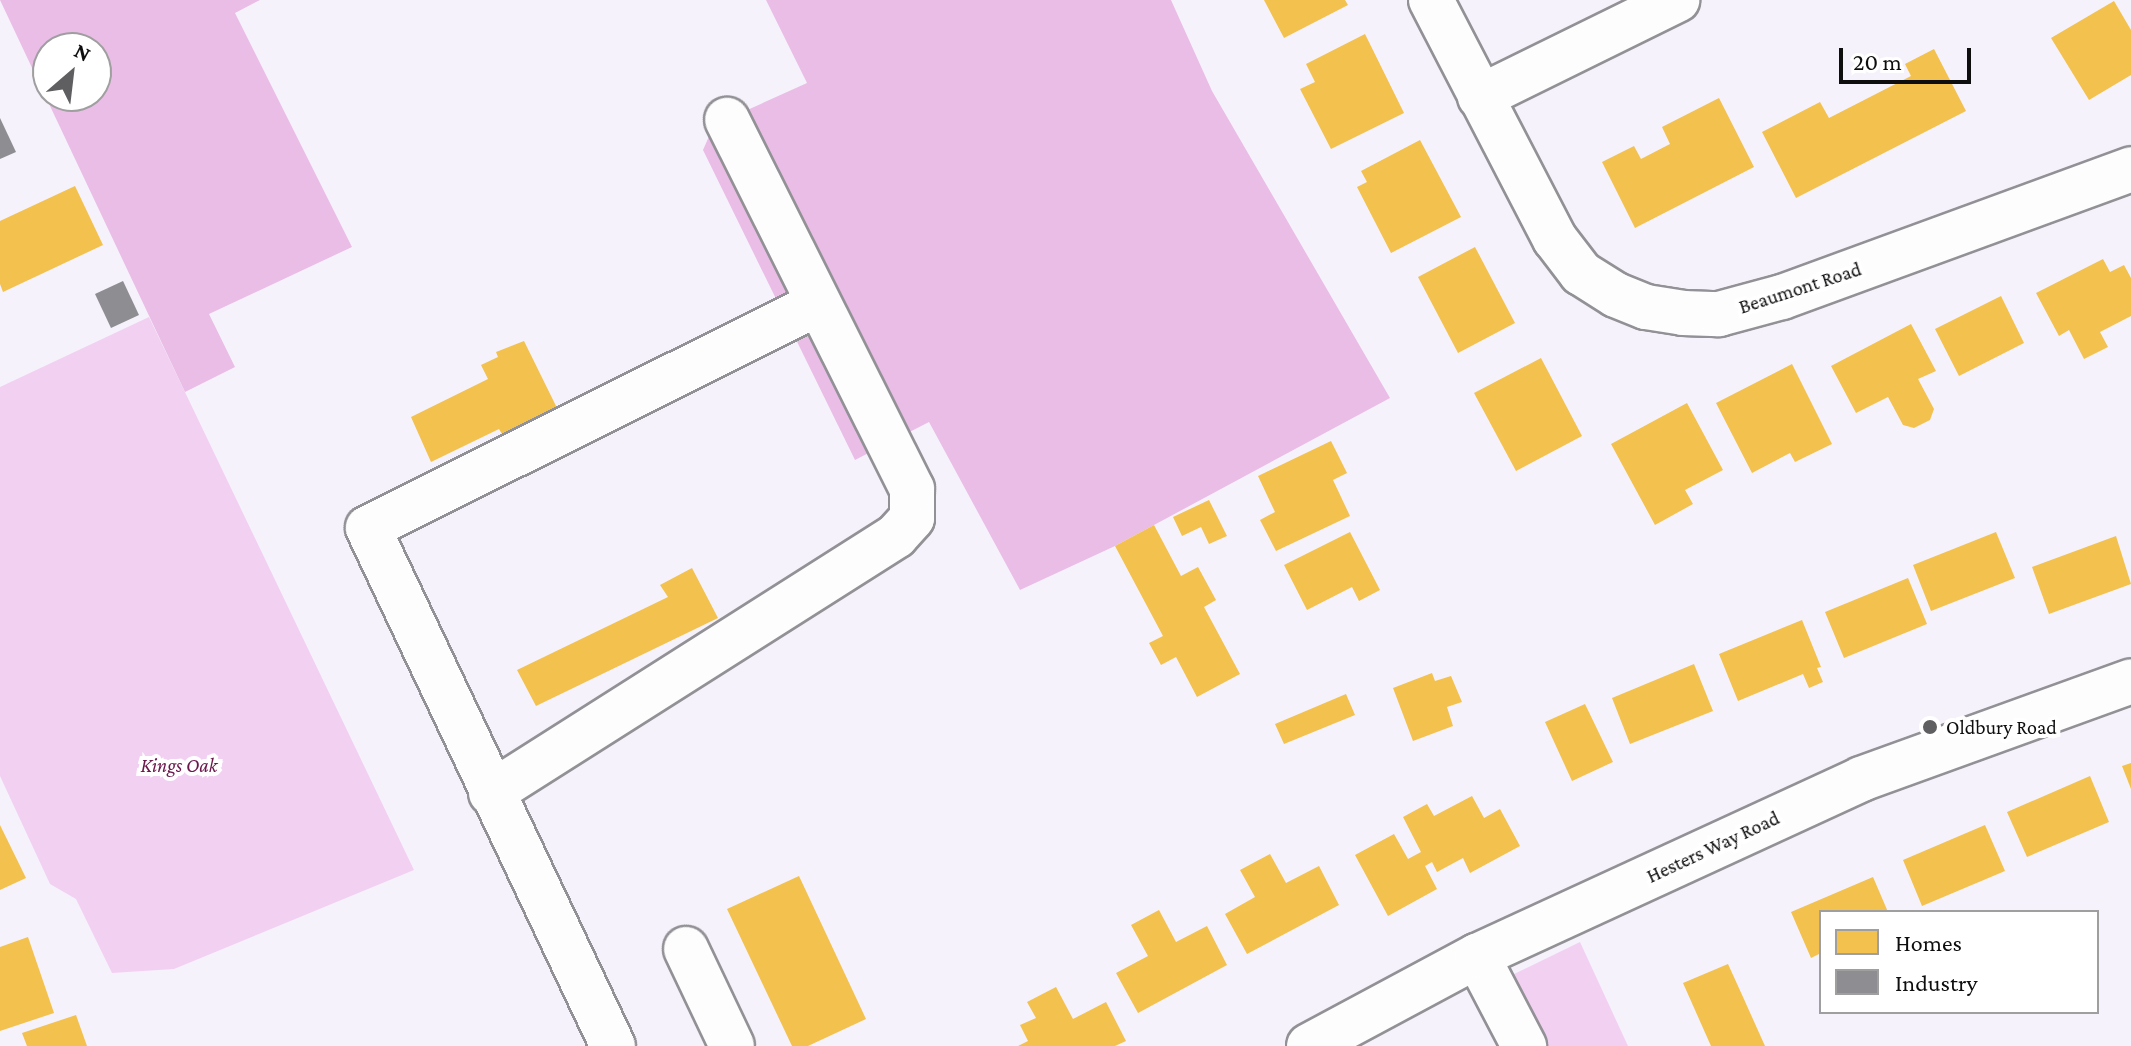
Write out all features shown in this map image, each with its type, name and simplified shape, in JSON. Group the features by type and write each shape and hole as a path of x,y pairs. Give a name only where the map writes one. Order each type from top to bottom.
{"street":[{"name":"Beaumont Road","path":"1431,0 1555,239 1581,273 1626,299 1683,313 1719,314 1782,297 2131,169"},
{"path":"1480,97 1677,0"},
{"path":"491,793 896,536 912,518 912,489 727,120"},
{"path":"613,1046 368,528 817,304"},
{"name":"Hesters Way Road","path":"1309,1046 1477,956 1861,779 2131,681"},
{"path":"686,949 732,1046"},
{"path":"1477,956 1524,1046"}],"green space":[{"name":"Kings Oak","path":"149,317 414,870 174,969 112,973 76,899 50,884 0,776 0,387"},
{"path":"1580,942 1628,1046 1547,1046 1512,975"}],"shaded area":[{"path":"0,0 260,0 235,13 352,247 209,314 235,367 185,392 53,112 112,112 112,32 32,32 32,68"},
{"path":"766,0 1171,0 1212,91 1390,398 1115,546 1020,590 929,422 855,460 703,150 714,125 807,83"}],"building: Homes":[{"path":"1264,0 1345,0 1348,5 1284,38"},
{"path":"2114,1 2131,30 2131,75 2089,100 2051,38"},
{"path":"1365,34 1404,113 1331,149 1300,89 1315,82 1306,64"},
{"path":"1934,49 1966,111 1796,198 1762,132 1820,102 1829,118 1911,76 1905,64"},
{"path":"1719,98 1754,167 1635,228 1602,162 1634,146 1641,159 1670,144 1662,127"},
{"path":"1420,140 1461,217 1391,253 1357,187 1367,182 1361,171"},
{"path":"75,186 103,245 3,292 0,284 0,221"},
{"path":"1475,247 1515,323 1458,353 1418,277"},
{"path":"2103,259 2110,272 2124,265 2131,278 2131,316 2100,332 2108,347 2084,359 2069,330 2059,336 2036,293"},
{"path":"2001,296 2024,343 1959,376 1935,329"},
{"path":"1911,324 1936,371 1918,379 1934,409 1930,420 1914,428 1903,425 1888,397 1856,413 1831,366"},
{"path":"524,341 557,408 502,434 499,429 431,462 411,417 488,379 481,365 498,357 496,352"},
{"path":"1541,358 1582,436 1516,471 1474,393"},
{"path":"1792,364 1832,444 1795,462 1790,453 1752,473 1716,403"},
{"path":"1687,403 1723,470 1685,490 1693,504 1655,525 1611,444"},
{"path":"1331,441 1347,473 1333,480 1350,516 1276,551 1260,520 1275,512 1258,476"},
{"path":"1209,500 1227,536 1209,544 1201,527 1182,536 1173,517"},
{"path":"1154,525 1181,576 1198,567 1216,600 1204,607 1240,674 1197,697 1176,657 1161,665 1149,643 1163,636 1115,546"},
{"path":"1350,532 1380,590 1359,601 1352,587 1307,610 1284,565"},
{"path":"1996,532 2015,578 1931,611 1913,565"},
{"path":"2116,536 2131,584 2049,614 2032,567"},
{"path":"692,568 718,618 536,706 517,670 668,597 660,585"},
{"path":"1908,578 1927,624 1844,658 1825,612"},
{"path":"1802,620 1821,667 1817,668 1823,682 1809,688 1803,674 1738,701 1719,654"},
{"path":"1694,664 1713,711 1630,744 1612,698"},
{"path":"1432,673 1435,681 1451,676 1462,702 1447,707 1453,726 1413,741 1393,688"},
{"path":"1346,694 1355,715 1284,744 1275,724"},
{"path":"1585,704 1613,762 1572,781 1545,722"},
{"path":"2131,763 2131,789 2122,766"},
{"path":"2090,776 2109,822 2027,857 2007,812"},
{"path":"1472,796 1484,818 1500,809 1520,846 1470,873 1463,858 1437,872 1432,862 1425,866 1437,889 1388,916 1355,855 1394,834 1408,859 1421,852 1403,817 1427,804 1434,816"},
{"path":"0,825 26,878 0,890"},
{"path":"1985,825 2005,871 1922,906 1903,860"},
{"path":"1270,854 1286,883 1319,866 1339,905 1247,954 1225,914 1255,897 1240,870"},
{"path":"799,876 866,1019 808,1046 792,1046 727,909"},
{"path":"1873,877 1887,910 1819,910 1819,954 1811,958 1791,912"},
{"path":"1159,910 1176,942 1207,926 1227,965 1138,1013 1116,973 1148,956 1131,925"},
{"path":"28,937 54,1013 0,1031 0,947"},
{"path":"1728,964 1765,1046 1711,1046 1683,983"},
{"path":"1056,987 1073,1019 1106,1002 1126,1041 1115,1046 1018,1046 1028,1041 1020,1025 1036,1018 1027,1002"},
{"path":"76,1015 87,1046 27,1046 22,1033"}],"building: Industry":[{"path":"0,118 16,152 0,159"},
{"path":"123,281 139,315 111,328 95,294"}],"place":[{"name":"Oldbury Road","path":"1930,727"}]}
